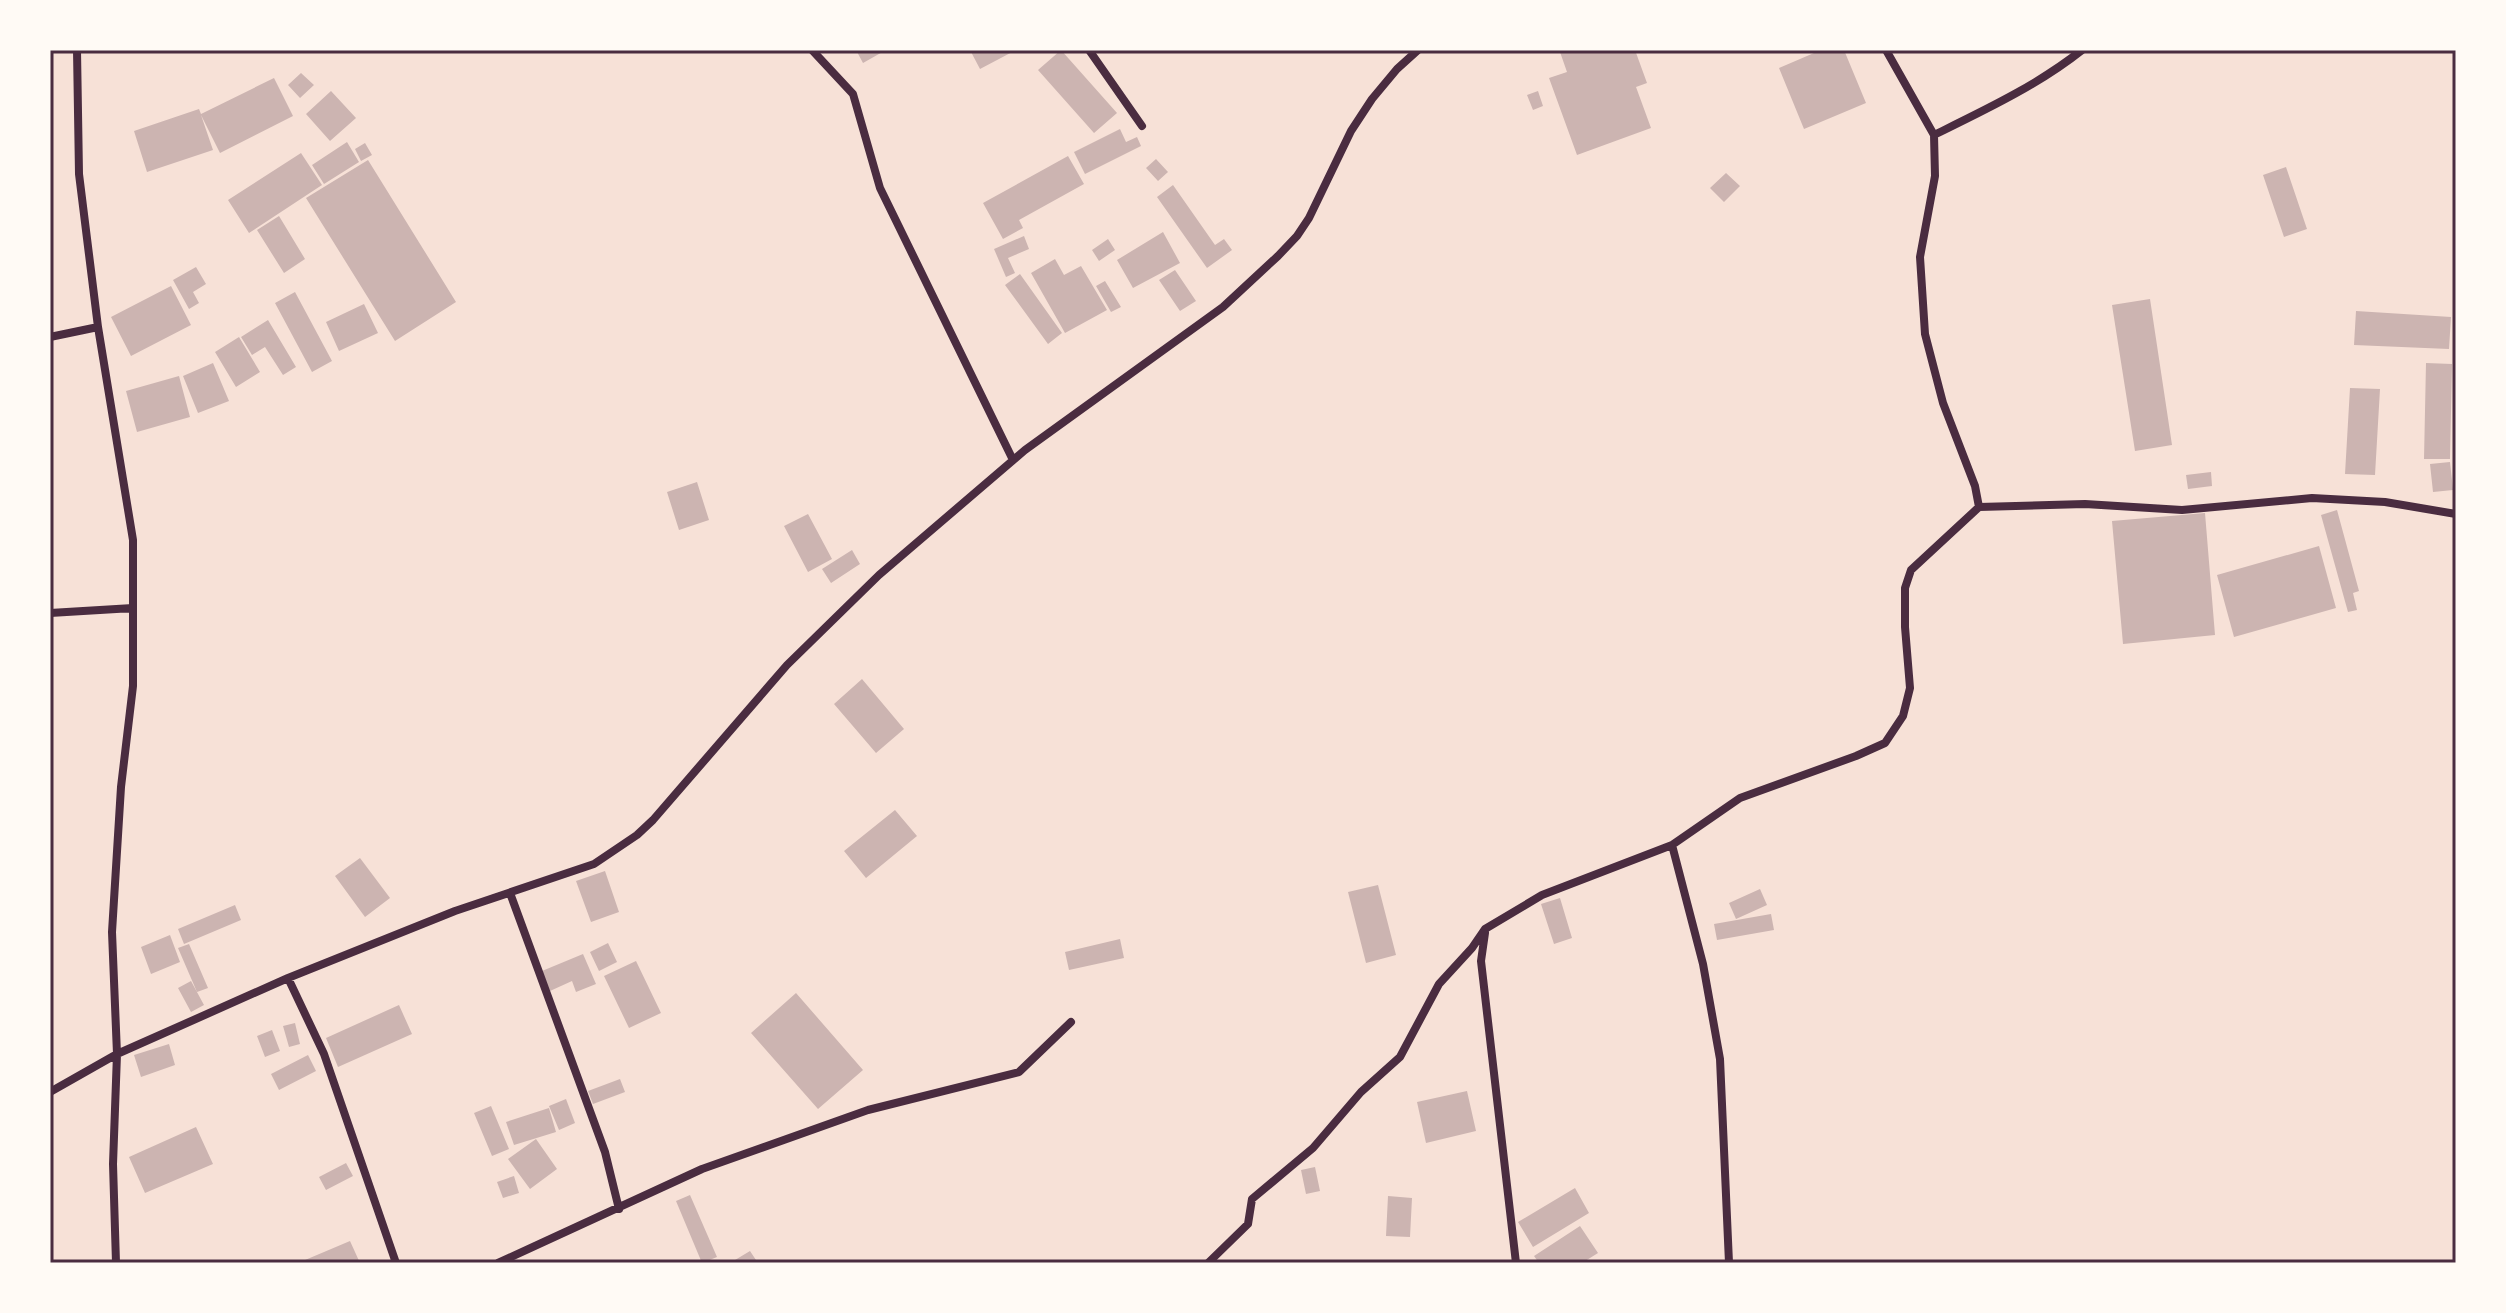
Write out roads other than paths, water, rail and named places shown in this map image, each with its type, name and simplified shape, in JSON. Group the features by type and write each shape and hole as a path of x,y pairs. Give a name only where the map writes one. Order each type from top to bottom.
{"street":[{"path":"77,50 79,174 98,327 133,540 133,686 121,787 112,932 117,1054 113,1164 116,1263"},
{"path":"812,50 853,94 880,188 1013,460"},
{"path":"1089,50 1142,126"},
{"path":"50,1092 117,1054 288,978 455,911 594,864 637,835 817,633 879,575 1013,460 1223,307 1278,256 1309,218 1351,131 1372,99 1418,50"},
{"path":"1886,50 1934,135 1935,176 1920,257 1925,334 1943,403 1975,486 1979,507"},
{"path":"1934,135 2037,80 2082,50"},
{"path":"50,337 98,327"},
{"path":"1208,1263 1248,1224 1252,1199 1313,1148 1361,1092 1400,1057 1439,984 1485,929 1542,895 1672,845 1740,798 1885,743 1903,716 1910,688 1905,588 1911,570 1979,507 2085,504 2182,510 2312,498 2385,502 2456,514"},
{"path":"50,613 133,608"},
{"path":"1672,845 1703,964 1720,1059 1729,1263"},
{"path":"510,893 605,1152 619,1209"},
{"path":"1485,929 1481,961 1516,1263"},
{"path":"288,978 324,1054 396,1263"},
{"path":"498,1263 702,1169 868,1110 1019,1072 1071,1022"}]}
